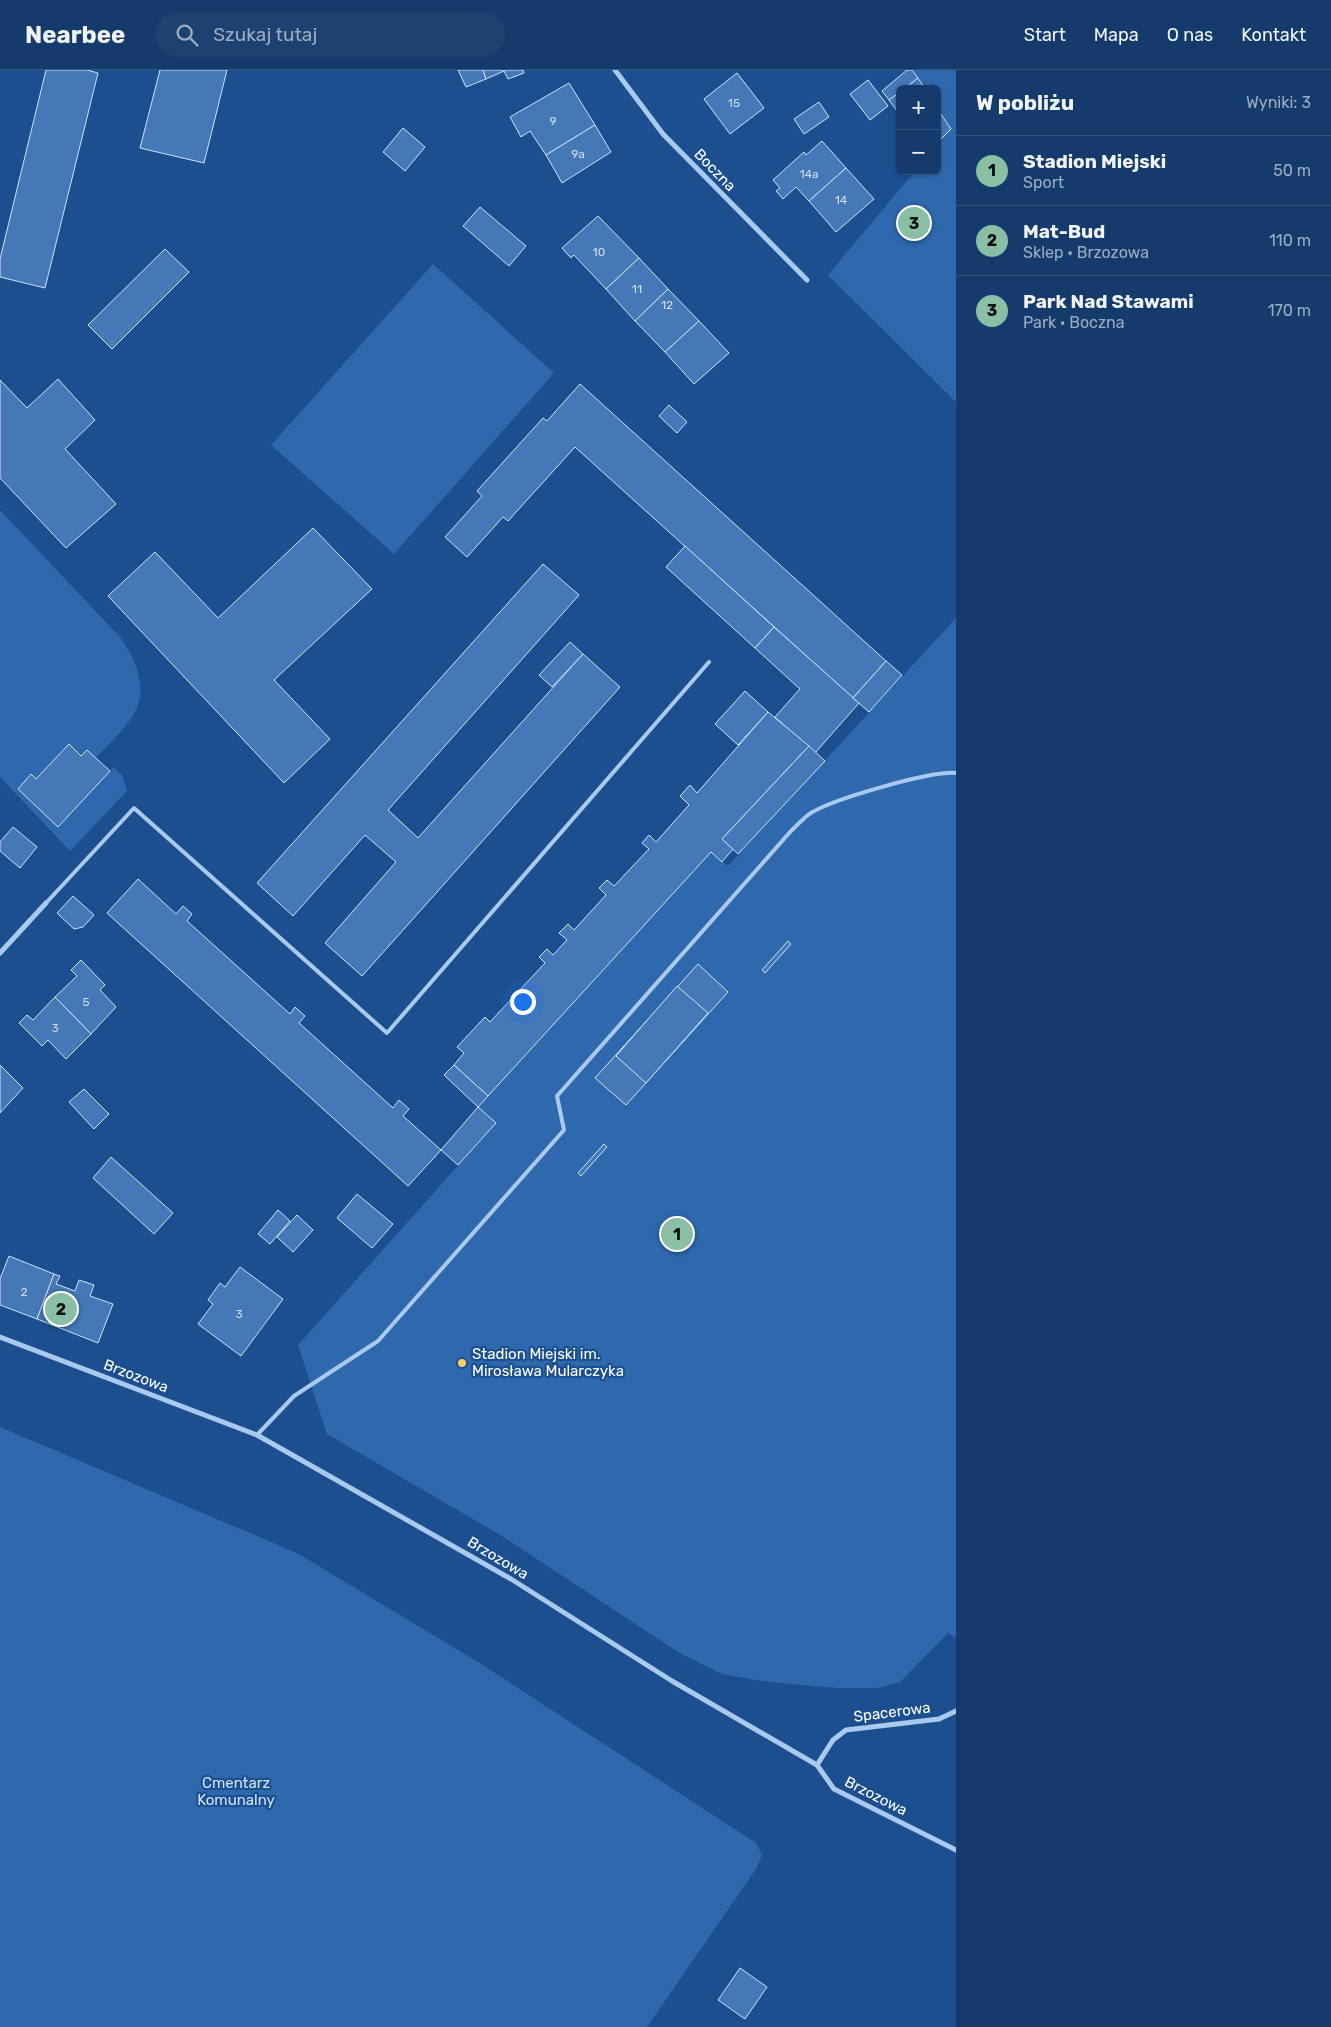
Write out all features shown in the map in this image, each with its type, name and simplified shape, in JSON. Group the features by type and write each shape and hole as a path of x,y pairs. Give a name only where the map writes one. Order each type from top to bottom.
{"street":[{"name":"Boczna","path":"615,70 663,134 807,280"},
{"path":"0,953 46,904"},
{"name":"Brzozowa","path":"0,1337 257,1435 512,1579 527,1591 680,1686 817,1765 834,1788 956,1850"},
{"name":"Spacerowa","path":"817,1765 833,1740 846,1730 939,1719 956,1711"}],"lane":[{"path":"46,904 134,808 387,1033 709,662"},
{"path":"257,1435 294,1396 378,1341 564,1130 557,1096 791,831 808,815 825,806 912,779 956,773"}],"green space":[{"path":"913,70 956,70 956,402 828,275 912,175 941,175 941,140 951,129 941,114 941,85 922,85"},
{"path":"433,264 554,373 394,554 271,445"},
{"path":"0,510 119,636 131,654 139,675 140,696 132,717 96,758 87,750 81,756 68,744 36,779 31,774 18,789 58,827 113,767 122,775 127,791 70,851 0,777"},
{"path":"956,618 956,1638 948,1633 900,1682 878,1688 836,1688 769,1682 722,1674 678,1652 502,1536 327,1434 298,1345 496,1123 478,1107 711,852 728,866"},
{"name":"Cmentarz Komunalny","path":"0,1427 297,1553 478,1662 756,1843 762,1855 756,1869 647,2027 0,2027"}],"building":[{"path":"46,70 87,70 98,73 45,288 0,277 0,259"},
{"path":"160,70 227,70 204,163 140,148"},
{"path":"458,70 483,70 486,79 466,87"},
{"path":"483,70 523,70 524,73 508,79 504,71 486,79"},
{"path":"907,70 912,70 918,78 909,85 896,85 896,95 889,100 882,91"},
{"path":"737,73 764,108 730,134 704,99"},
{"path":"918,78 922,85 909,85"},
{"path":"868,80 888,106 870,120 850,94"},
{"path":"569,83 595,125 546,155 530,131 521,137 510,117"},
{"path":"896,95 896,110 889,100"},
{"path":"819,102 829,117 804,134 794,119"},
{"path":"941,114 951,129 941,139"},
{"path":"595,125 611,152 562,183 546,155"},
{"path":"403,128 425,147 405,171 383,152"},
{"path":"822,141 846,168 809,201 796,187 783,199 776,191 780,188 773,180 804,152 806,155"},
{"path":"846,168 874,199 836,232 809,201"},
{"path":"480,207 526,246 509,266 463,226"},
{"path":"598,216 639,258 606,289 574,255 571,258 562,248"},
{"path":"165,249 189,272 112,349 88,325"},
{"path":"639,258 668,289 635,321 606,289"},
{"path":"668,289 699,321 665,352 635,321"},
{"path":"699,321 729,353 694,384 665,352"},
{"path":"58,379 95,420 65,449 116,504 66,548 0,478 0,380 27,408"},
{"path":"580,384 886,661 853,698 575,447 508,521 503,517 467,557 445,537 482,496 477,491 543,418 547,421"},
{"path":"669,405 687,422 677,433 659,416"},
{"path":"313,528 372,589 274,680 330,739 284,783 108,596 155,552 218,618"},
{"path":"685,546 774,627 755,648 666,567"},
{"path":"543,564 579,595 388,810 418,838 583,654 620,687 362,976 325,943 396,862 365,835 293,916 257,883"},
{"path":"774,627 859,703 815,753 775,717 800,689 755,648"},
{"path":"570,642 583,654 552,687 539,675"},
{"path":"886,661 902,675 869,712 853,698"},
{"path":"745,691 768,712 738,745 715,724"},
{"path":"768,712 809,746 722,839 733,849 722,862 711,852 488,1096 454,1065 464,1053 457,1047 485,1017 490,1022 545,963 539,957 547,949 553,955 567,940 559,933 568,924 574,930 606,895 599,888 607,880 614,886 649,849 642,843 649,835 656,842 689,805 680,796 690,785 697,793"},
{"path":"69,744 81,756 87,750 110,771 58,827 18,789 31,774 36,779"},
{"path":"809,746 825,761 738,854 722,839"},
{"path":"13,827 37,847 20,868 0,851 0,842"},
{"path":"138,879 176,914 183,906 192,914 187,921 290,1014 295,1007 305,1016 299,1023 393,1108 399,1100 409,1109 403,1116 441,1150 408,1186 107,913"},
{"path":"73,896 94,915 83,927 74,929 57,913"},
{"path":"788,941 791,944 765,973 762,970"},
{"path":"81,960 105,985 100,990 116,1007 91,1034 55,997 77,976 71,970"},
{"path":"698,964 728,992 626,1105 595,1078"},
{"path":"677,986 708,1013 646,1083 616,1056"},
{"path":"55,997 91,1034 66,1059 48,1040 42,1046 19,1023 27,1015 33,1020"},
{"path":"0,1065 23,1088 0,1113"},
{"path":"454,1065 488,1096 478,1107 444,1075"},
{"path":"84,1089 109,1114 94,1129 69,1102"},
{"path":"478,1107 496,1123 458,1165 441,1150"},
{"path":"604,1144 607,1147 581,1176 578,1173"},
{"path":"111,1157 173,1213 154,1234 93,1178"},
{"path":"357,1194 393,1224 372,1248 337,1218"},
{"path":"278,1210 290,1221 270,1244 258,1234"},
{"path":"297,1215 313,1230 293,1252 277,1237"},
{"path":"9,1256 54,1274 37,1319 0,1305 0,1279"},
{"path":"240,1267 283,1299 241,1356 198,1324 213,1304 208,1300 220,1283 225,1287"},
{"path":"54,1274 60,1276 56,1284 75,1291 79,1280 94,1285 90,1296 113,1304 98,1343 37,1319"},
{"path":"740,1968 767,1987 745,2019 718,2000"}],"place":[{"name":"Park Nad Stawami","path":"914,223"},
{"name":"Stadion Miejski","path":"677,1234"},
{"name":"Mat-Bud","path":"61,1309"},
{"name":"Stadion Miejski im. Mirosława Mularczyka","path":"462,1363"}]}
